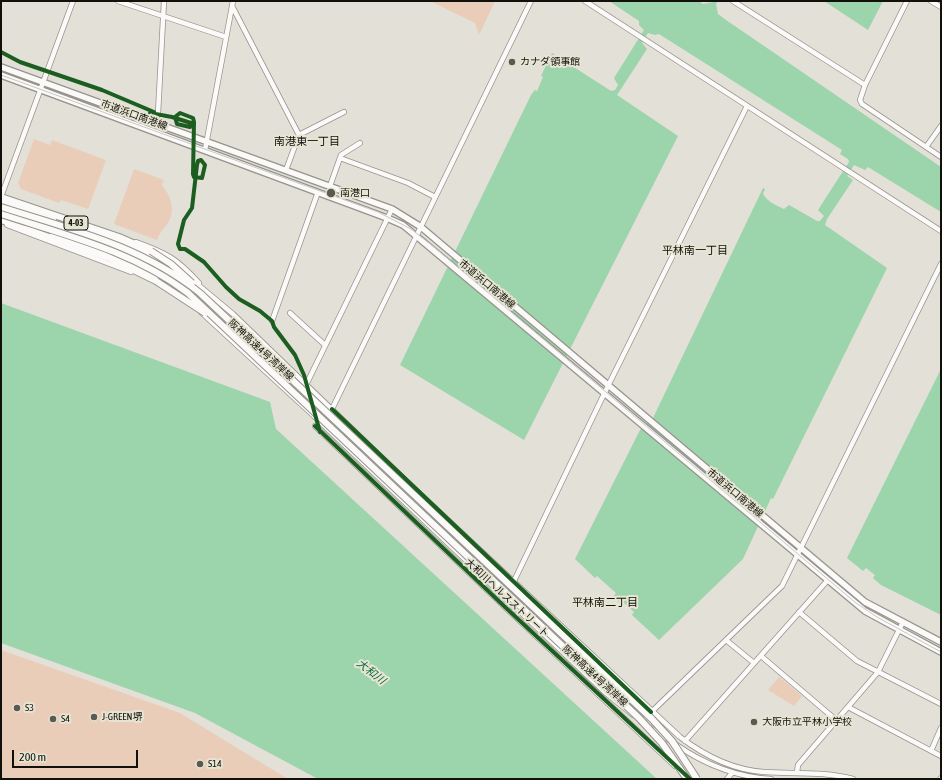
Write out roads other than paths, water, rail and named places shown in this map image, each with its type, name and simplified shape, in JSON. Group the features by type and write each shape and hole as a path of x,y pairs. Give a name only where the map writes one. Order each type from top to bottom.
{"highway":[{"name":"4-03","path":"1,195 119,237 150,251 185,276 237,326"},
{"name":"阪神高速4号湾岸線","path":"1,207 118,245 143,256 189,284 237,326 652,719 672,741 697,779"},
{"name":"4-03","path":"1,217 35,233 96,253 142,273 204,312 238,339"},
{"name":"阪神高速4号湾岸線","path":"1,217 117,252 154,270 188,293 639,718 662,743 689,779"}],"main road":[{"name":"市道浜口南港線","path":"1,67 392,209 421,227 865,602 941,642"},
{"name":"市道浜口南港線","path":"1,75 318,192 403,225 417,235 642,427 827,581 865,611 941,652"}],"street":[{"path":"73,1 1,195 169,255 183,265 208,292 306,385 651,712 685,741 717,760 740,768 764,772 823,773 853,779"},
{"path":"118,1 226,37"},
{"path":"156,123 158,113 164,1"},
{"path":"315,417 332,409 531,1"},
{"path":"586,1 941,231"},
{"path":"733,1 865,85"},
{"path":"907,1 860,97 862,104 941,157"},
{"path":"930,1 941,7"},
{"path":"205,150 233,4"},
{"path":"233,4 299,134"},
{"path":"502,595 514,581 608,385 747,106"},
{"path":"286,170 299,134 344,112"},
{"path":"926,147 941,126"},
{"path":"330,186 340,158 360,143"},
{"path":"340,158 408,183 435,197"},
{"path":"272,321 318,192"},
{"path":"1,202 140,250 170,265 208,292"},
{"path":"306,385 392,209"},
{"path":"1,217 115,257 153,275 184,298 252,358 606,693 641,722 685,751 712,765 732,773 771,779"},
{"path":"1,223 130,271 158,285 184,301 252,358"},
{"path":"641,722 782,586 941,264"},
{"path":"290,313 326,345"},
{"name":"大和川ヘルスストリート","path":"315,426 510,612 689,779"},
{"path":"685,741 827,581"},
{"path":"799,612 857,661 941,704"},
{"path":"798,772 798,765 878,672 900,631 903,622"},
{"path":"726,640 754,663"},
{"path":"760,656 836,720"},
{"path":"848,708 941,756"},
{"path":"931,751 941,728"},
{"path":"727,779 732,773"}],"water":[{"path":"609,1 699,1 703,4 718,1 716,4 718,14 726,20 941,167 941,212 868,167 865,170 854,165 847,176 853,180 827,219 825,225 887,268 773,499 771,498 743,559 659,640 632,615 634,612 622,601 620,603 613,597 616,593 597,576 595,578 575,559 640,430 653,418 763,188 765,189 763,194 775,205 784,209 789,205 817,221 820,221 824,216 818,210 849,162 848,159 840,154 842,150 659,34 655,35 648,33 642,43 647,49 617,95 678,136 524,440 400,365 531,95 535,90 537,91 543,77 541,76 552,53 611,91 615,90 618,85 614,78 644,30 639,25 639,21"},
{"path":"824,1 883,1 868,30"},
{"name":"大和川","path":"1,303 270,402 276,429 657,779 318,779 195,713 1,643"},
{"path":"941,369 941,615 881,585 873,578 875,575 866,568 863,571 847,558"}],"tram line":[{"path":"1,75 378,212 411,229 856,603 877,617 941,652"}],"place":[{"name":"カナダ領事館","path":"512,62"},
{"name":"南港口","path":"331,193"},
{"name":"S3","path":"17,708"},
{"name":"J-GREEN堺","path":"94,717"},
{"name":"S4","path":"53,719"},
{"name":"大阪市立平林小学校","path":"754,722"},
{"name":"S14","path":"200,764"}],"district":[{"name":"南港東一丁目","path":"307,142"},
{"name":"平林南一丁目","path":"695,251"},
{"name":"平林南二丁目","path":"605,603"}]}
